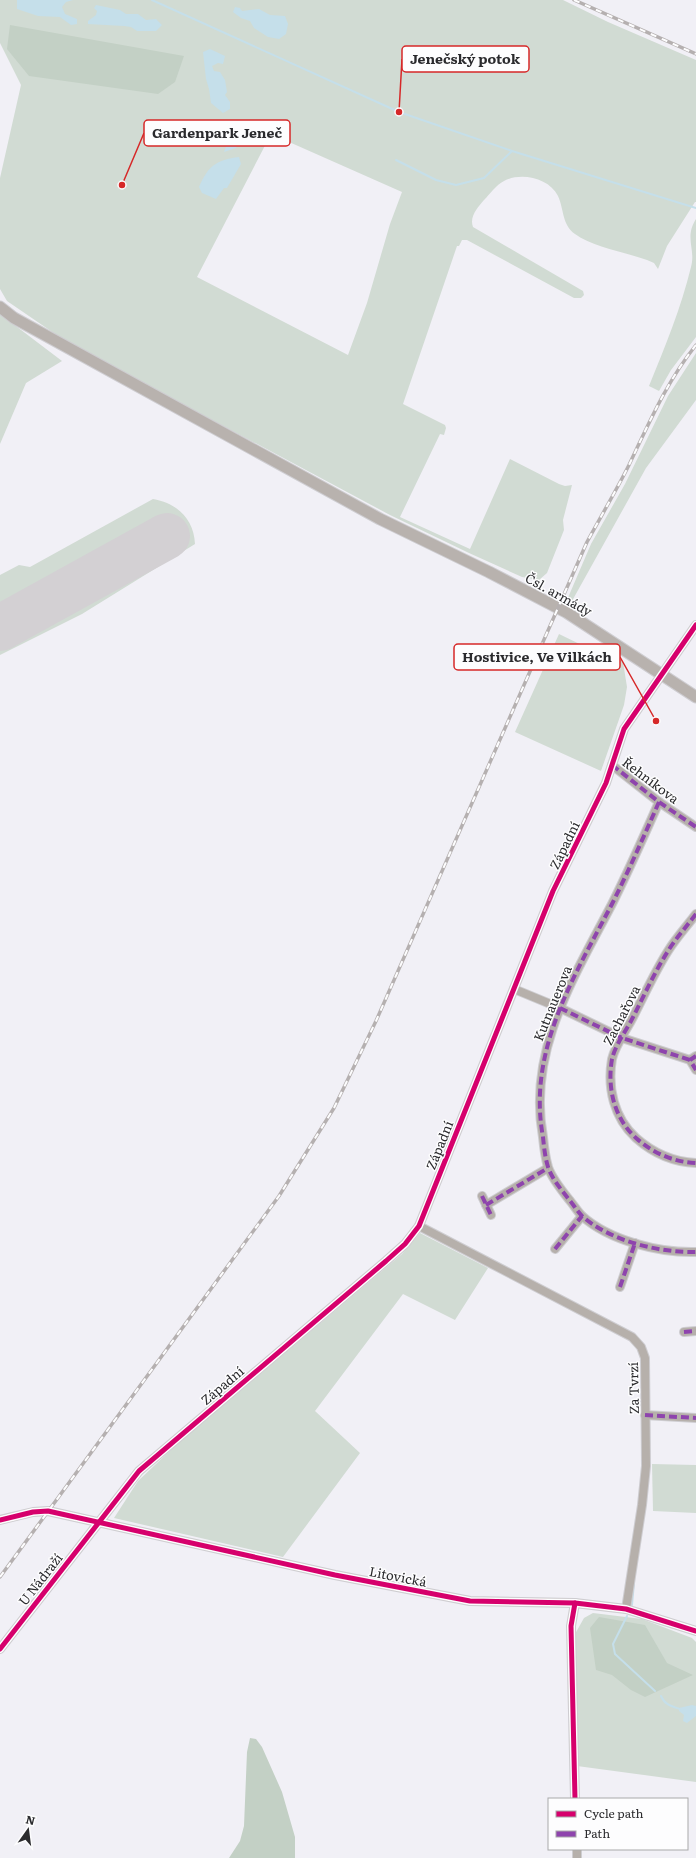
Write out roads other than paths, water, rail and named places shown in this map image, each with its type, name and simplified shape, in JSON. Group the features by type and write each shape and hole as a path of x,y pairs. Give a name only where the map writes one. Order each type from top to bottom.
{"main road":[{"name":"Čsl. armády","path":"0,307 14,318 272,461 400,529 566,612 696,697"}],"street":[{"name":"Západní","path":"98,1523 139,1470 386,1261 405,1244 419,1226 553,891 606,783 624,729 641,702 662,675 696,625"},
{"name":"Řehníkova","path":"612,765 659,802 696,827"},
{"name":"Kutnauerova","path":"659,802 628,873 560,1008 548,1038 540,1079 540,1120 548,1168 562,1191 582,1216 604,1230 635,1243 661,1250 696,1252"},
{"name":"Zachařova","path":"695,917 668,950 622,1038 612,1058 611,1081 613,1099 619,1116 629,1132 645,1146 660,1154 680,1162 696,1163"},
{"path":"514,988 622,1038 693,1058 696,1070"},
{"path":"486,1205 548,1168"},
{"path":"482,1196 491,1215"},
{"path":"555,1249 582,1216"},
{"name":"Za Tvrzí","path":"419,1226 632,1337 641,1347 645,1358 646,1466 642,1505 626,1609"},
{"path":"620,1287 635,1243"},
{"path":"684,1332 696,1331"},
{"path":"645,1415 696,1418"},
{"name":"Litovická","path":"0,1520 33,1512 48,1511 335,1575 470,1601 575,1603 626,1609 696,1631"},
{"name":"U Nádraží","path":"0,1649 98,1523"},
{"path":"575,1603 571,1626 575,1798"}],"water":[{"path":"17,0 73,0 66,2 62,7 65,14 77,19 77,24 71,25 60,17 38,16 17,9"},
{"path":"96,5 120,10 126,14 138,14 146,20 156,19 162,25 156,31 137,31 131,27 124,26 88,24 88,21 96,15 97,11 94,8"},
{"path":"235,7 240,8 242,11 259,9 270,15 285,16 288,24 286,34 279,39 268,37 254,28 250,21 241,18 233,12"},
{"path":"210,49 225,56 223,64 218,63 212,66 214,71 220,72 225,80 227,92 225,95 230,102 230,109 223,113 211,103 206,79 203,52"},
{"path":"217,130 228,135 233,134 240,141 236,148 224,152 227,140 224,139 221,145 217,147 213,146 213,131"},
{"path":"239,157 241,164 227,188 224,188 216,199 202,193 199,187 202,180 214,165 224,160"},
{"path":"692,1705 696,1706 696,1716 687,1723 683,1721 684,1715 679,1711 679,1708"}],"waterway":[{"path":"152,0 399,112 512,151 696,208"},
{"path":"396,160 436,180 456,185 484,178 512,151"},
{"path":"632,1605 634,1583"},
{"path":"627,1616 613,1644 615,1654 655,1691"},
{"path":"661,1696 666,1703 680,1709"}],"railway":[{"path":"574,0 696,54"},
{"path":"0,1577 279,1196 334,1108 376,1021 587,542 624,475 667,388 696,345"}],"place":[{"name":"Jenečský potok","path":"399,112"},
{"name":"Gardenpark Jeneč","path":"122,185"},
{"name":"Hostivice, Ve Vilkách","path":"656,721"}]}
